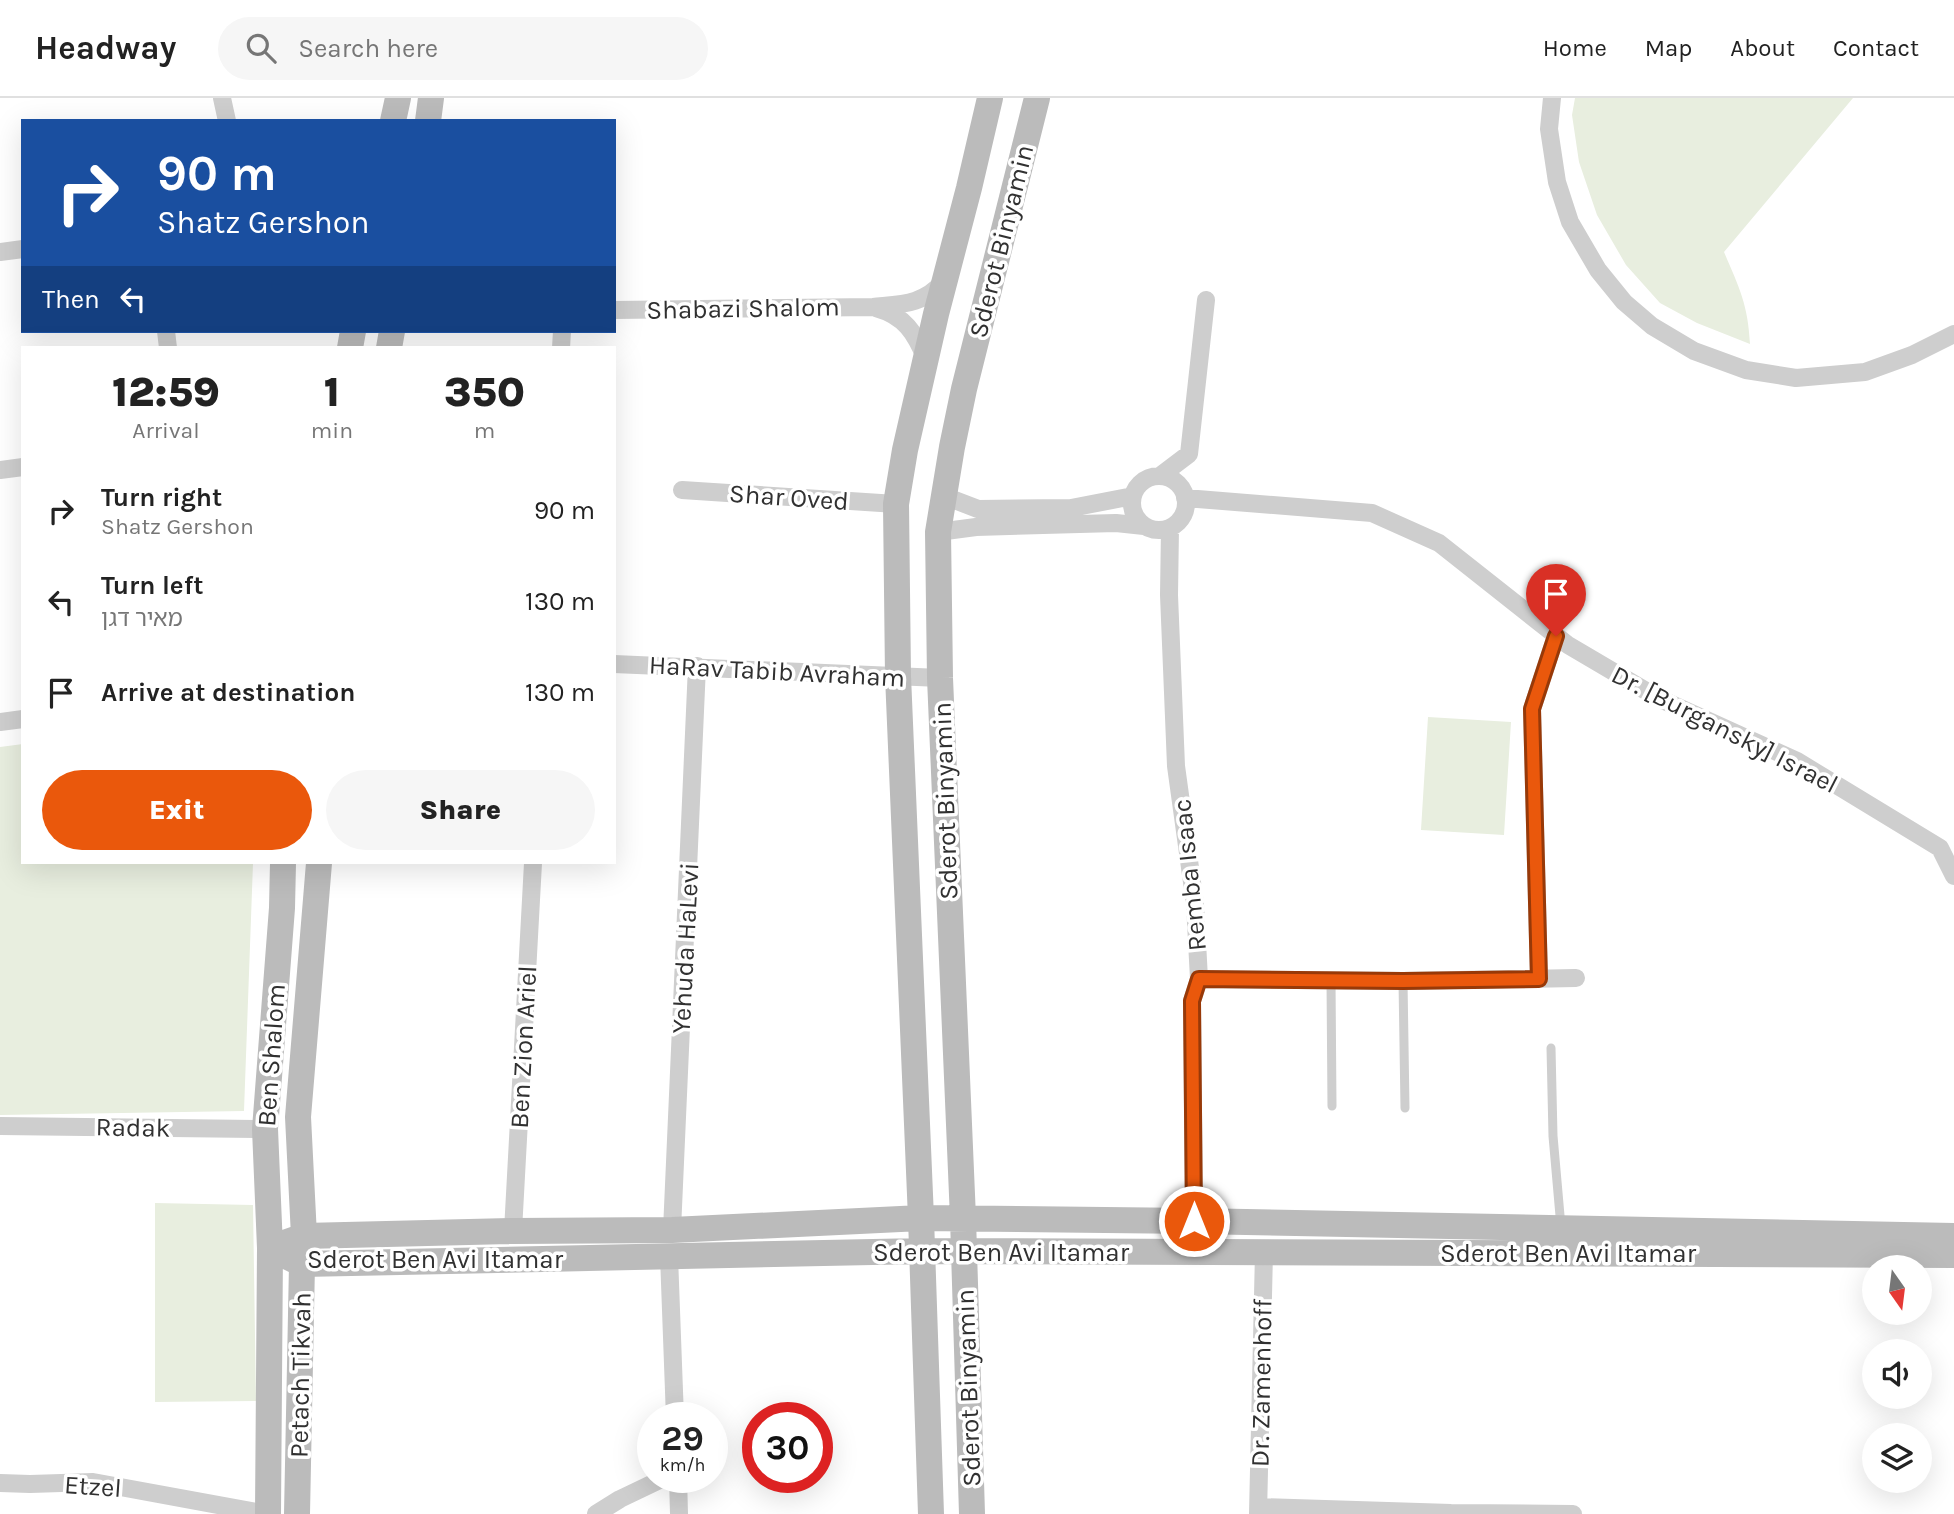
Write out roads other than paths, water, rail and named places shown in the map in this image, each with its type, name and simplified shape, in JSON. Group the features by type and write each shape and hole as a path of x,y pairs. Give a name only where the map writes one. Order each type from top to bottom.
{"main road":[{"path":"394,119 398,98"},
{"path":"428,119 431,98"},
{"name":"Sderot Binyamin","path":"931,1514 898,676 896,504 905,450 926,359 990,98"},
{"name":"Sderot Binyamin","path":"972,1514 940,678 938,532 964,389 1037,98"},
{"name":"Ben Shalom","path":"270,1248 265,1129 283,864"},
{"name":"Ben Shalom","path":"304,1236 298,1117 319,864"},
{"name":"Sderot Ben Avi Itamar","path":"270,1248 304,1236 672,1230 921,1218 1954,1236"},
{"name":"Petach Tikvah","path":"297,1514 304,1236"},
{"name":"Sderot Ben Avi Itamar","path":"270,1248 302,1265 922,1251 1954,1255"},
{"name":"Petach Tikvah","path":"267,1514 270,1248"}],"street":[{"path":"222,98 227,119"},
{"path":"1552,98 1549,130 1557,183 1570,222 1598,270 1624,302 1652,326 1695,351 1746,370 1796,378 1865,372 1912,355 1954,334"},
{"path":"0,252 21,249"},
{"name":"Shabazi Shalom","path":"616,310 873,307 923,299 935,292 945,280"},
{"path":"1160,476 1189,454 1206,300"},
{"name":"Shabazi Shalom","path":"873,307 890,312 906,324 917,338 926,359"},
{"path":"0,470 21,467"},
{"path":"938,532 976,527 1115,523 1162,530 1178,523 1185,507 1182,490 1169,478 1151,477 1137,488 1133,496 1133,513 1144,527"},
{"name":"Shar Oved","path":"682,490 896,504"},
{"path":"944,496 978,509 1071,508 1133,496"},
{"name":"Dr. [Burgansky] Israel","path":"1185,498 1372,513 1439,543 1567,645 1658,698 1797,761 1940,848 1954,876"},
{"name":"Remba Isaac","path":"1170,528 1169,595 1176,766 1195,904 1199,979 1192,1001 1194,1221"},
{"path":"1539,979 1532,709 1556,636"},
{"name":"HaRav Tabib Avraham","path":"616,664 940,678"},
{"name":"Yehuda HaLevi","path":"672,1230 697,666"},
{"path":"0,722 21,719"},
{"name":"Ben Zion Ariel","path":"513,1231 533,864"},
{"path":"1199,979 1403,981 1576,978"},
{"name":"Radak","path":"0,1126 265,1129"},
{"name":"Dr. Zamenhoff","path":"1259,1510 1264,1252"},
{"path":"669,1256 675,1402"},
{"name":"Etzel","path":"0,1483 93,1482 267,1514"},
{"path":"596,1514 637,1491"},
{"path":"678,1493 679,1514"},
{"path":"1259,1510 1573,1514"}],"lane":[{"path":"1331,980 1332,1106"},
{"path":"1403,981 1405,1108"},
{"path":"1551,1048 1553,1136 1561,1228"}]}
